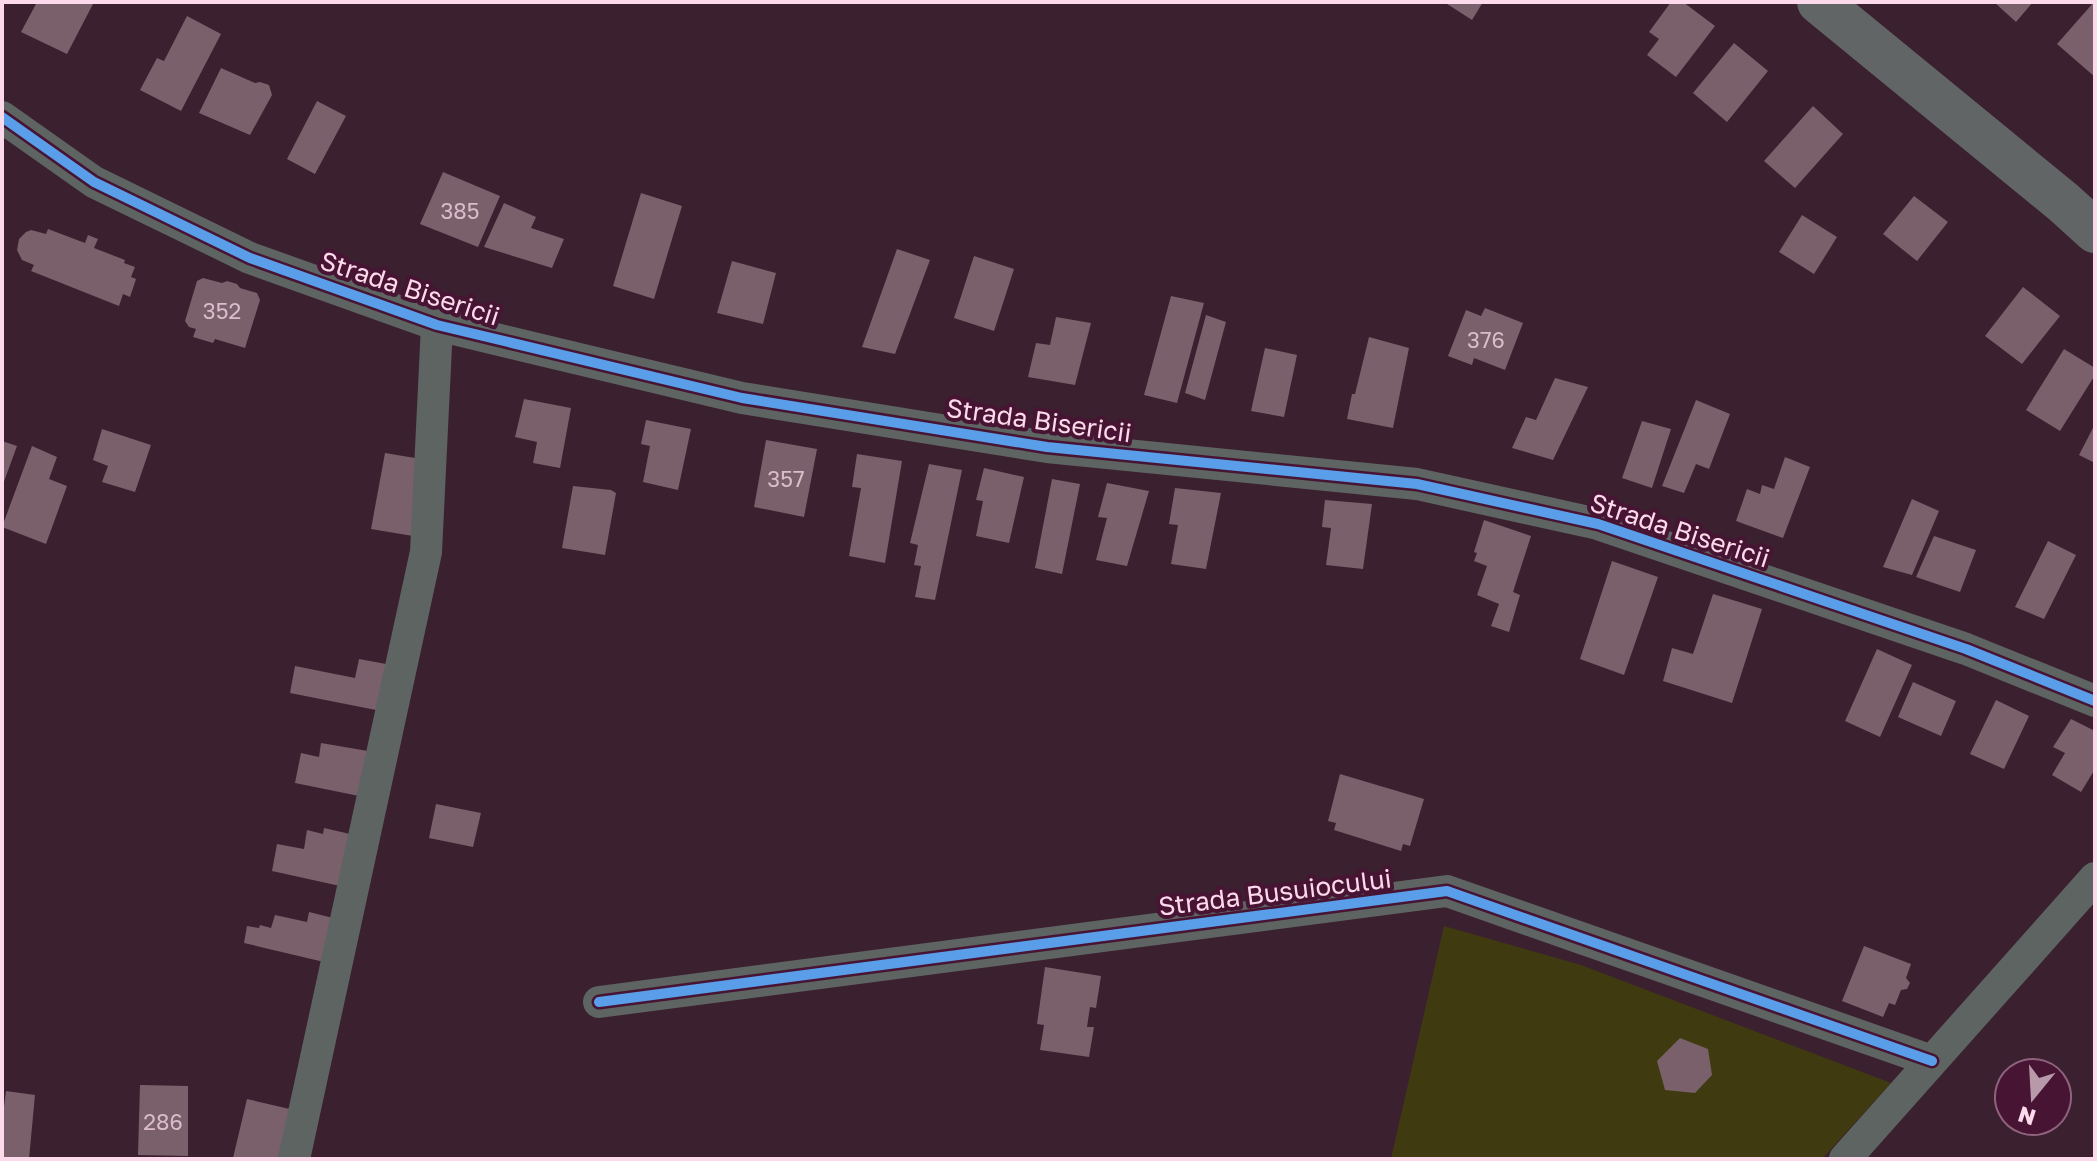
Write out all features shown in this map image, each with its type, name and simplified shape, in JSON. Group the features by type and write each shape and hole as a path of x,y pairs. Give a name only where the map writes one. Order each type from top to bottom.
{"main road":[{"path":"1819,2 2095,231"}],"street":[{"name":"Strada Bisericii","path":"6,124 94,182 250,258 437,325 742,398 1047,447 1417,484 1598,524 1966,649 2095,701"},
{"path":"294,1159 426,552 437,325"},
{"path":"1845,1159 2095,878"},
{"name":"Strada Busuiocului","path":"599,1002 1447,891 1932,1061"}],"shaded area":[{"path":"1444,926 1581,965 1891,1083 1822,1159 1391,1159"}],"building":[{"path":"37,2 94,2 67,54 21,32"},
{"path":"1444,2 1483,2 1472,20"},
{"path":"1671,2 1683,2 1715,26 1676,77 1647,55 1659,39 1649,32"},
{"path":"1994,2 2033,2 2016,22"},
{"path":"2095,2 2095,77 2057,44"},
{"path":"187,16 221,34 181,111 140,90 157,58 164,61"},
{"path":"1734,43 1768,71 1727,122 1693,93"},
{"path":"221,68 255,83 269,85 272,95 250,135 199,113"},
{"path":"317,101 346,116 315,174 287,159"},
{"path":"1813,106 1843,134 1795,188 1764,161"},
{"path":"443,172 500,196 478,247 420,224"},
{"path":"641,193 682,206 654,299 613,286"},
{"path":"1914,196 1948,222 1917,261 1883,234"},
{"path":"504,203 536,217 531,228 564,239 552,268 484,247"},
{"path":"1802,215 1837,237 1814,274 1779,252"},
{"path":"48,229 85,243 88,235 98,239 94,248 135,267 131,277 136,279 130,297 123,294 119,306 31,271 34,265 22,260 17,250 19,239 31,230 46,234"},
{"path":"897,249 930,260 895,354 862,347"},
{"path":"974,256 1014,269 994,331 954,318"},
{"path":"732,261 776,273 763,324 717,313"},
{"path":"203,278 222,283 227,281 257,293 260,300 245,348 215,339 213,343 193,337 196,329 189,327 185,321 197,281"},
{"path":"2023,287 2060,316 2022,364 1985,336"},
{"path":"1171,296 1204,303 1177,403 1144,395"},
{"path":"1485,308 1523,323 1505,370 1474,358 1472,365 1448,356 1466,310 1481,316"},
{"path":"1206,315 1226,322 1205,400 1185,393"},
{"path":"1056,317 1091,323 1075,385 1028,377 1036,343 1050,345"},
{"path":"1369,337 1409,348 1393,428 1347,419"},
{"path":"1265,348 1297,355 1284,417 1251,411"},
{"path":"2064,349 2095,368 2095,375 2060,431 2026,410"},
{"path":"1555,378 1588,387 1553,460 1512,448 1526,417 1536,420"},
{"path":"524,399 571,408 560,468 533,463 537,442 515,437"},
{"path":"1696,400 1730,414 1709,469 1696,464 1684,493 1662,486"},
{"path":"646,420 691,429 678,490 643,482 650,446 641,444"},
{"path":"1642,421 1671,429 1652,488 1622,478"},
{"path":"2095,424 2095,463 2079,455"},
{"path":"102,429 151,445 135,492 102,482 108,466 93,460"},
{"path":"766,440 817,449 804,517 754,507"},
{"path":"2,441 17,446 2,487"},
{"path":"32,446 57,457 49,479 67,486 46,544 2,527"},
{"path":"385,453 427,460 413,536 371,529"},
{"path":"857,454 902,461 885,563 849,556 861,488 852,487"},
{"path":"1785,457 1810,467 1783,538 1736,521 1747,489 1760,494 1762,485 1774,489"},
{"path":"929,464 962,470 935,600 915,597 921,566 914,565 918,545 910,543"},
{"path":"984,468 1024,477 1009,543 976,536 983,501 976,500"},
{"path":"1052,479 1080,484 1062,574 1035,568"},
{"path":"1107,483 1149,491 1127,566 1096,560 1107,518 1098,517"},
{"path":"573,486 616,493 605,555 562,548"},
{"path":"1175,488 1221,493 1206,569 1171,564 1178,525 1169,524"},
{"path":"1912,499 1939,511 1912,575 1883,567"},
{"path":"1325,500 1372,504 1363,569 1326,565 1331,528 1322,527"},
{"path":"1484,520 1531,536 1513,592 1520,595 1509,632 1491,626 1499,604 1477,595 1487,566 1474,561"},
{"path":"1934,536 1976,550 1960,592 1916,577"},
{"path":"2048,541 2076,555 2044,619 2015,607"},
{"path":"1612,561 1658,577 1624,675 1580,659"},
{"path":"1713,594 1762,609 1732,703 1663,681 1672,648 1693,654"},
{"path":"1877,649 1912,665 1880,737 1845,721"},
{"path":"359,659 386,664 376,710 290,693 295,666 355,678"},
{"path":"1913,682 1956,701 1941,736 1898,717"},
{"path":"1996,700 2029,716 2004,769 1970,754"},
{"path":"2071,719 2095,731 2095,769 2081,792 2052,775 2065,753 2053,747"},
{"path":"321,743 368,751 359,796 295,783 301,753 319,757"},
{"path":"1340,774 1424,799 1410,846 1403,844 1401,851 1334,830 1336,823 1328,821"},
{"path":"436,804 481,813 473,847 429,838"},
{"path":"324,828 350,834 340,886 272,871 277,844 304,849 307,830 323,834"},
{"path":"309,912 333,918 324,962 244,943 247,926 271,928 275,915 307,922"},
{"path":"1864,946 1911,964 1906,978 1910,983 1907,989 1901,990 1895,1005 1889,1003 1883,1017 1842,1001"},
{"path":"1045,967 1101,976 1096,1008 1090,1007 1087,1027 1094,1027 1089,1057 1040,1050 1044,1025 1037,1024"},
{"path":"1680,1038 1708,1049 1712,1075 1695,1093 1665,1090 1657,1061"},
{"path":"140,1085 188,1086 188,1156 138,1155"},
{"path":"6,1091 35,1095 29,1159 2,1159"},
{"path":"247,1099 294,1110 282,1159 233,1158"}],"cycle path":[{"path":"2,117 94,182 250,258 437,325 742,398 1047,447 1417,484 1598,524 1966,649 2095,701"},
{"path":"599,1002 1447,891 1932,1061"}]}
